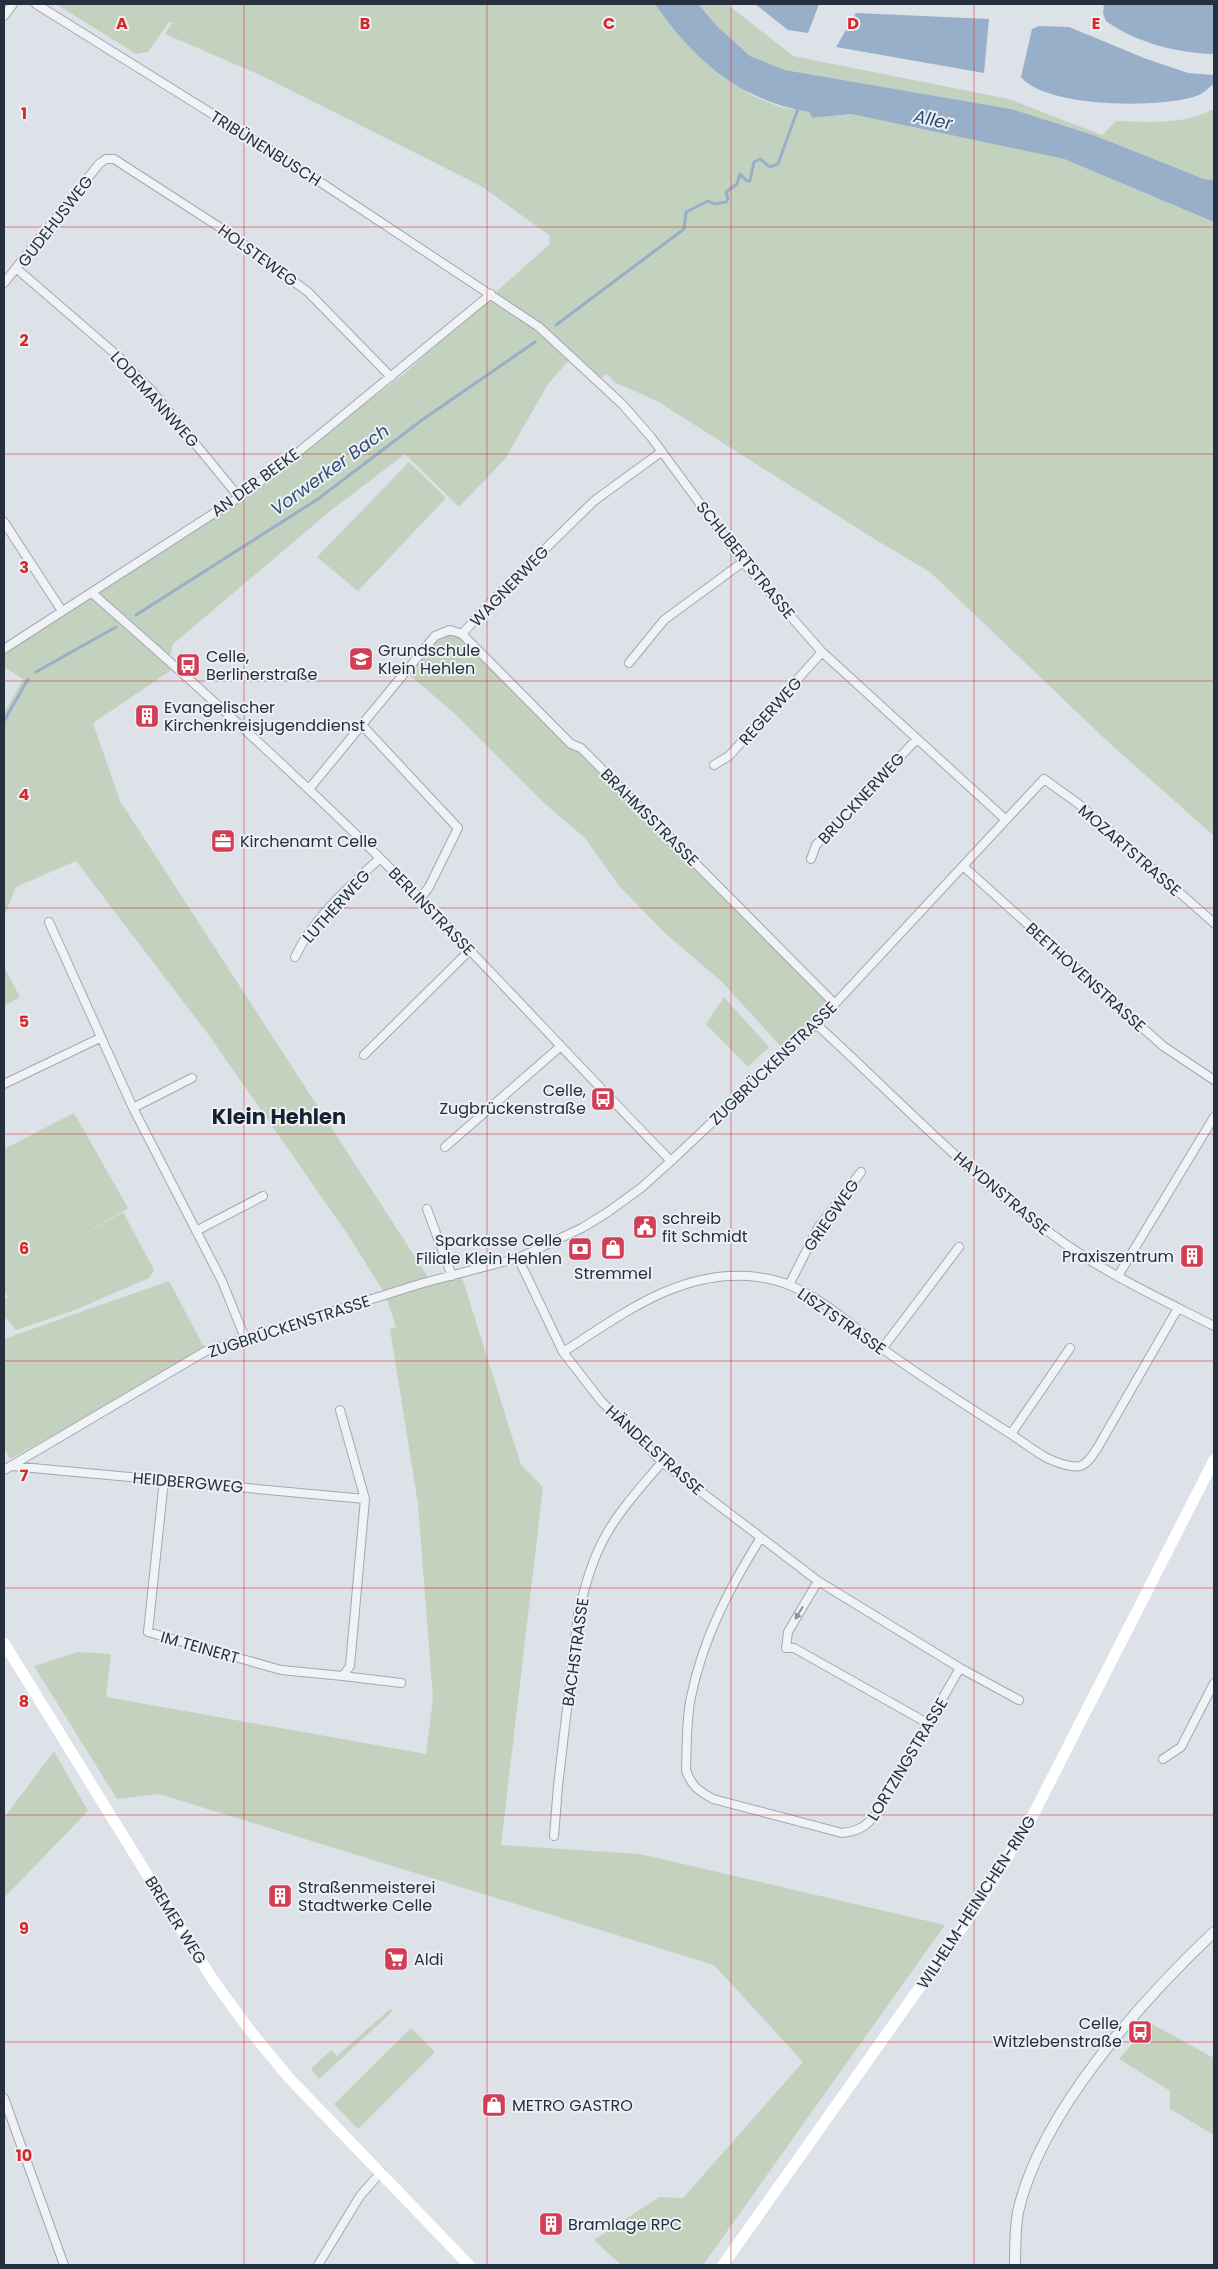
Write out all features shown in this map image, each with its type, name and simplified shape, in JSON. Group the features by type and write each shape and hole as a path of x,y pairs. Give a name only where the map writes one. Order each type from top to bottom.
{"main road":[{"name":"WILHELM-HEINICHEN-RING","path":"723,2265 978,1905 1031,1819 1214,1460"},
{"name":"BREMER WEG","path":"4,1643 219,1988 248,2028 285,2072 469,2265"}],"street":[{"path":"4,16 13,4"},
{"name":"TRIBÜNENBUSCH","path":"36,4 299,168 492,295"},
{"name":"HOLSTEWEG","path":"106,160 114,159 227,232 308,292 391,377"},
{"name":"GUDEHUSWEG","path":"4,283 100,164 106,160"},
{"name":"LODEMANNWEG","path":"17,268 119,356 145,383 239,497"},
{"name":"AN DER BEEKE","path":"4,649 239,497 492,295"},
{"name":"SCHUBERTSTRASSE","path":"492,295 539,327 622,404 661,452 743,562 822,652 916,740 1005,819"},
{"name":"WAGNERWEG","path":"309,789 434,636 450,630 462,634 505,588 594,501 661,452"},
{"path":"4,522 62,611"},
{"path":"629,663 664,620 743,562"},
{"name":"BERLINSTRASSE","path":"92,593 309,789 380,858 671,1161"},
{"name":"BRAHMSSTRASSE","path":"462,634 572,744 581,748 835,1004"},
{"name":"REGERWEG","path":"714,765 730,756 822,652"},
{"path":"361,724 458,828 429,887 420,899"},
{"name":"BRUCKNERWEG","path":"811,860 816,845 916,740"},
{"name":"ZUGBRÜCKENSTRASSE","path":"7,1468 206,1351 452,1276 518,1258 582,1228 608,1212 641,1188 671,1161 816,1024 1044,779"},
{"name":"MOZARTSTRASSE","path":"1044,779 1080,805 1214,923"},
{"name":"LUTHERWEG","path":"295,957 304,936 380,858"},
{"name":"BEETHOVENSTRASSE","path":"963,866 1162,1046 1214,1080"},
{"path":"49,922 133,1108 222,1281 245,1338"},
{"path":"364,1056 470,950"},
{"name":"HAYDNSTRASSE","path":"816,1024 998,1193 1053,1236 1118,1276 1214,1326"},
{"path":"4,1084 100,1038"},
{"path":"445,1147 562,1046"},
{"path":"133,1108 192,1078"},
{"path":"1118,1276 1214,1118"},
{"name":"GRIEGWEG","path":"789,1285 818,1228 861,1172"},
{"path":"196,1232 263,1196"},
{"path":"427,1209 452,1276"},
{"path":"882,1349 959,1247"},
{"name":"HÄNDELSTRASSE","path":"518,1258 563,1352 601,1401 662,1462 760,1539 818,1581 960,1668 1019,1700"},
{"name":"LISZTSTRASSE","path":"563,1352 662,1292 688,1282 714,1277 750,1276 789,1285 829,1308 882,1349 1048,1458 1068,1465 1080,1466 1089,1460 1098,1447 1178,1308"},
{"path":"1011,1434 1070,1348"},
{"path":"340,1410 365,1499 350,1666 343,1676"},
{"name":"BACHSTRASSE","path":"554,1836 578,1614 585,1586 606,1535 622,1511 662,1462"},
{"name":"HEIDBERGWEG","path":"7,1468 164,1480 365,1499"},
{"name":"IM TEINERT","path":"164,1480 148,1632 281,1670 401,1684"},
{"name":"LORTZINGSTRASSE","path":"760,1539 721,1606 698,1666 691,1699 686,1770 689,1780 696,1789 713,1799 842,1833 856,1831 868,1825 876,1814 960,1668"},
{"path":"818,1581 788,1632 786,1648 794,1648 929,1724"},
{"path":"1163,1759 1181,1747 1214,1683"},
{"path":"1015,2265 1018,2212 1032,2167 1081,2083 1122,2030 1212,1938"},
{"path":"4,2098 64,2265"},
{"path":"318,2265 360,2196 381,2172"}],"green space":[{"path":"56,4 655,4 663,15 751,95 780,107 809,112 812,118 851,114 1064,159 1214,222 1214,836 1106,740 930,572 876,540 657,401 614,382 607,374 598,380 572,357 548,384 505,459 459,507 405,454 329,512 172,645 171,653 166,659 176,667 93,723 120,801 430,1280 460,1271 521,1465 543,1487 501,1845 640,1854 945,1925 703,2265 621,2265 594,2240 659,2197 683,2198 803,2062 714,1965 159,1794 117,1799 34,1666 78,1652 111,1654 106,1697 426,1754 433,1698 418,1504 390,1329 396,1327 385,1294 348,1235 208,1034 76,861 16,887 4,916 4,713 23,679 4,667 4,649 239,497 405,373 550,244 549,235 481,186 260,75 165,34 173,22 169,22 148,52 136,54"},
{"path":"698,4 727,4 793,56 1009,99 1102,135 1116,121 1154,122 1179,120 1191,118 1214,109 1214,180 1204,179 1011,109 785,70 750,56 719,28"},
{"path":"409,462 446,498 358,591 317,557"},
{"path":"450,630 462,634 571,744 581,748 835,1004 785,1051 722,982 666,934 621,888 585,838 544,803 454,713 405,671 435,636"},
{"path":"4,967 20,997 4,1006"},
{"path":"724,997 769,1047 748,1067 706,1024"},
{"path":"74,1113 128,1208 64,1247 123,1212 154,1270 149,1278 75,1310 16,1330 4,1316 4,1300 8,1297 4,1291 4,1149"},
{"path":"169,1281 206,1351 10,1459 4,1448 4,1339"},
{"path":"54,1751 88,1811 4,1898 4,1818"},
{"path":"390,2009 393,2011 319,2079 311,2069 331,2050 337,2056"},
{"path":"1150,2023 1214,2058 1214,2135 1170,2109 1170,2091 1119,2059"},
{"path":"411,2028 435,2052 358,2129 334,2104"}],"water":[{"name":"Aller","path":"655,4 698,4 719,28 750,56 785,70 1011,109 1093,135 1204,179 1214,180 1214,222 1064,159 851,114 812,118 809,112 761,98 720,74 702,60 686,43"},
{"path":"755,4 819,4 808,33 788,30"},
{"path":"1104,4 1214,4 1214,54 1186,52 1144,41 1106,21 1103,13"},
{"path":"856,13 989,19 984,73 836,47"},
{"path":"1039,26 1069,27 1144,58 1188,73 1214,75 1214,84 1199,95 1182,100 1133,104 1079,100 1054,95 1034,87 1021,77 1032,29"}],"waterway":[{"name":"Vorwerker Bach","path":"556,325 684,229 686,212 708,201 714,204 726,202 728,199 726,192 737,184 740,174 747,181 750,181 754,162 760,159 770,167 778,164 799,106"},
{"name":"Vorwerker Bach","path":"136,615 318,499 422,420 535,342"},
{"name":"Vorwerker Bach","path":"36,672 116,627"},
{"name":"Vorwerker Bach","path":"4,721 28,679"}],"place":[{"name":"Grundschule Klein Hehlen","path":"361,659"},
{"name":"Celle, Berlinerstraße","path":"188,665"},
{"name":"Evangelischer Kirchenkreisjugenddienst","path":"147,716"},
{"name":"Kirchenamt Celle","path":"223,841"},
{"name":"Celle, Zugbrückenstraße","path":"603,1099"},
{"name":"schreib fit Schmidt","path":"645,1227"},
{"name":"Stremmel","path":"613,1248"},
{"name":"Sparkasse Celle Filiale Klein Hehlen","path":"580,1249"},
{"name":"Praxiszentrum","path":"1192,1256"},
{"name":"Straßenmeisterei Stadtwerke Celle","path":"280,1896"},
{"name":"Aldi","path":"396,1959"},
{"name":"Celle, Witzlebenstraße","path":"1140,2032"},
{"name":"METRO GASTRO","path":"494,2105"},
{"name":"Bramlage RPC","path":"551,2224"}],"district":[{"name":"Klein Hehlen","path":"279,1117"}]}
